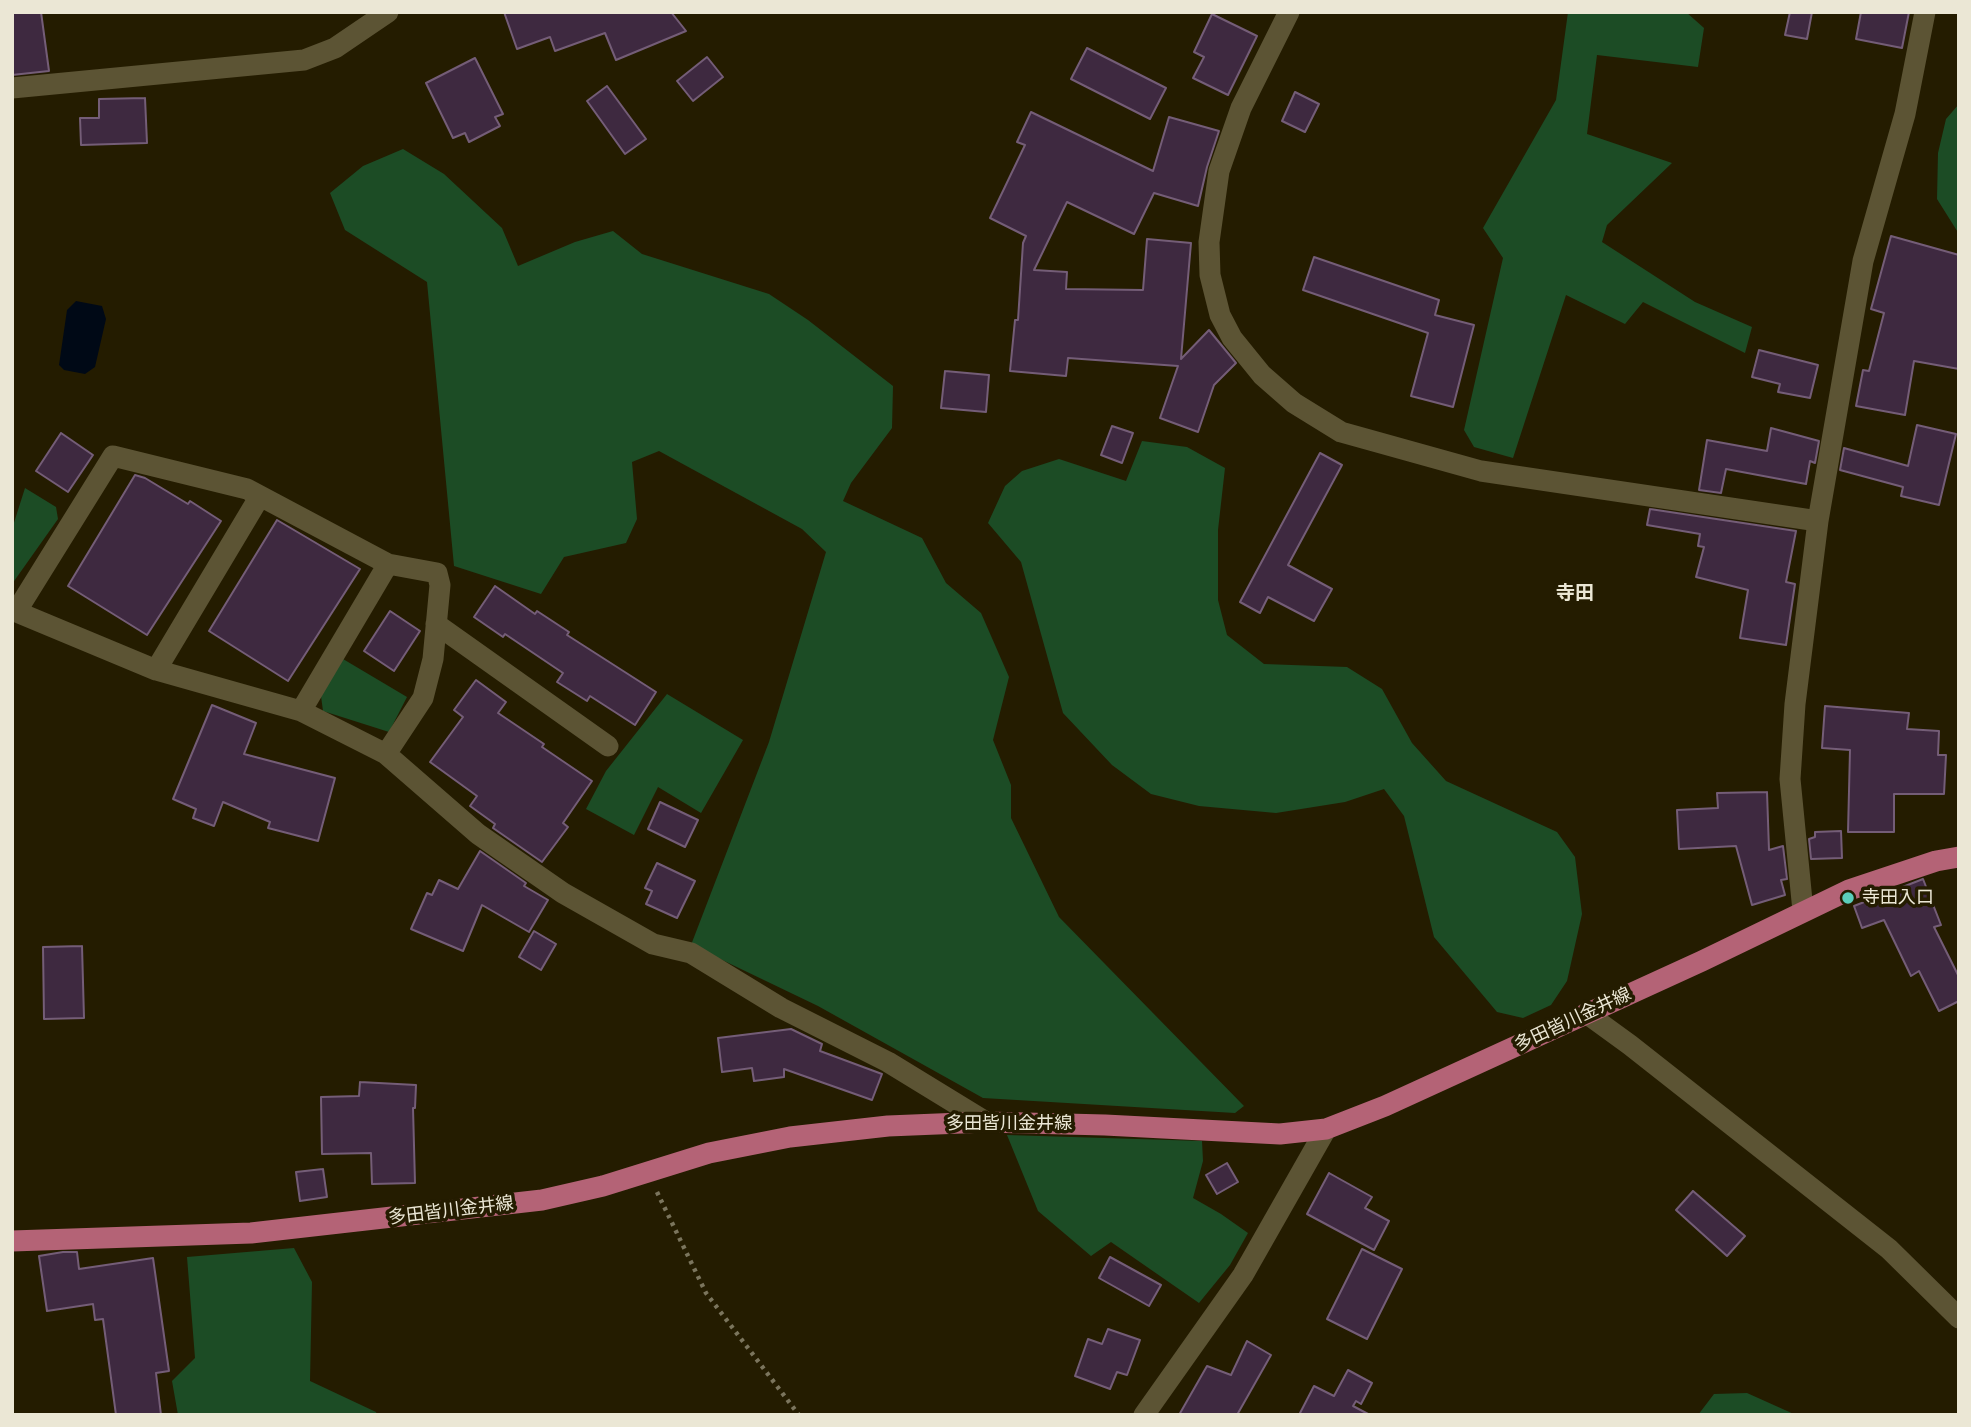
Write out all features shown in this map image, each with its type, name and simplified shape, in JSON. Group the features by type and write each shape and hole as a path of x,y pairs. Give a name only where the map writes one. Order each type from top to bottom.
{"main road":[{"name":"多田皆川金井線","path":"12,1241 251,1233 542,1200 603,1186 709,1153 790,1137 888,1126 986,1122 1280,1134 1326,1129 1385,1106 1702,961 1849,890 1936,861 1959,857"}],"street":[{"path":"12,88 304,61 335,48 388,12"},
{"path":"1289,12 1241,108 1220,171 1209,242 1210,275 1220,315 1232,338 1262,375 1294,403 1341,432 1481,471 1818,521"},
{"path":"1803,911 1790,779 1795,704 1818,521 1863,261 1905,114 1925,12"},
{"path":"386,754 423,698 433,659 440,585 437,573 388,564 247,489 113,456 14,611 156,670 301,711 386,754 478,834 563,893 653,944 691,953 781,1008 888,1062 986,1122"},
{"path":"156,670 260,496"},
{"path":"301,711 388,564"},
{"path":"436,624 608,746"},
{"path":"1586,1013 1889,1249 1959,1318"},
{"path":"1144,1415 1243,1275 1326,1129"}],"path":[{"path":"648,1172 706,1293 799,1415"}],"green space":[{"path":"1568,12 1686,12 1704,28 1698,67 1597,55 1587,134 1672,163 1607,225 1602,242 1695,302 1752,327 1745,353 1643,302 1625,324 1566,295 1513,458 1474,447 1464,430 1503,258 1483,228 1556,100"},
{"path":"1959,104 1959,234 1937,199 1938,153 1946,119"},
{"path":"403,149 444,174 502,228 518,266 575,242 613,231 642,254 769,294 808,320 893,386 892,428 851,483 843,501 922,538 946,583 981,613 1009,677 993,740 1011,785 1011,818 1059,917 1244,1106 1235,1113 983,1098 818,1006 691,945 769,742 826,552 802,529 659,451 632,462 637,519 626,543 564,557 541,594 454,566 427,282 345,230 330,193 363,166"},
{"path":"1142,441 1187,447 1225,468 1218,530 1218,600 1227,635 1264,664 1347,667 1382,689 1412,743 1446,781 1557,832 1575,857 1582,914 1567,981 1551,1005 1523,1018 1497,1012 1434,937 1404,816 1384,789 1345,802 1276,813 1199,806 1151,794 1112,765 1063,713 1021,562 988,523 1005,486 1022,471 1059,459 1126,481"},
{"path":"25,488 56,507 58,519 12,584 12,529"},
{"path":"343,659 407,697 389,732 323,711 321,696"},
{"path":"667,694 743,740 701,813 658,787 634,835 586,809 606,771"},
{"path":"1007,1135 1202,1141 1203,1161 1193,1198 1248,1233 1230,1265 1199,1303 1111,1242 1091,1256 1038,1211"},
{"path":"294,1248 312,1282 310,1381 376,1412 377,1415 178,1415 172,1381 195,1358 187,1257"},
{"path":"1747,1393 1796,1415 1698,1415 1714,1394"}],"shaded area":[{"path":"76,301 102,306 106,319 95,367 85,374 64,370 59,365 67,310"}],"building":[{"path":"12,12 41,12 49,71 12,75"},
{"path":"504,12 671,12 686,31 616,60 605,33 555,51 550,37 517,49"},
{"path":"1790,12 1812,12 1807,39 1785,35"},
{"path":"1861,12 1909,12 1902,48 1856,39"},
{"path":"1212,14 1257,36 1228,95 1193,78 1204,57 1194,52"},
{"path":"1087,48 1166,88 1150,119 1071,79"},
{"path":"707,57 723,77 693,101 677,81"},
{"path":"475,58 503,114 495,117 500,126 469,142 465,133 453,138 426,83"},
{"path":"607,86 646,139 625,154 587,101"},
{"path":"1295,92 1319,104 1305,132 1282,121"},
{"path":"145,98 147,143 81,145 80,118 99,118 99,99"},
{"path":"1031,112 1153,171 1169,117 1219,131 1198,206 1154,193 1134,234 1067,202 1034,270 1067,272 1066,289 1143,290 1147,239 1191,243 1181,359 1209,330 1236,363 1214,385 1198,432 1160,418 1178,366 1068,358 1066,376 1010,371 1015,320 1018,320 1023,243 1026,236 990,218 1025,145 1017,142"},
{"path":"1891,236 1959,255 1959,369 1914,361 1905,415 1856,406 1863,370 1869,371 1884,313 1871,309"},
{"path":"1314,257 1439,300 1435,315 1474,325 1453,407 1411,396 1428,333 1303,290"},
{"path":"1759,350 1818,365 1810,398 1778,392 1780,384 1752,377"},
{"path":"945,371 989,375 986,412 941,408"},
{"path":"1917,425 1956,434 1939,505 1901,496 1903,487 1840,470 1844,448 1908,466"},
{"path":"1112,426 1133,433 1122,463 1101,455"},
{"path":"1771,428 1819,441 1815,463 1810,461 1806,484 1726,469 1721,493 1699,490 1707,440 1767,451"},
{"path":"61,433 93,455 68,492 36,471"},
{"path":"1320,453 1342,465 1288,565 1332,589 1314,621 1268,597 1260,613 1240,602"},
{"path":"135,475 145,478 188,504 190,501 221,521 147,635 68,586"},
{"path":"1650,509 1796,531 1786,582 1795,584 1786,645 1740,638 1748,590 1696,577 1704,547 1698,546 1700,534 1647,525"},
{"path":"277,520 360,569 288,681 209,631"},
{"path":"495,586 535,614 537,611 569,632 567,635 656,692 635,725 590,696 587,701 557,682 563,673 505,634 503,637 474,617"},
{"path":"390,611 420,631 394,671 364,651"},
{"path":"476,680 506,702 498,713 592,781 563,823 568,827 542,862 493,828 495,824 470,806 477,796 430,762 463,717 454,710"},
{"path":"212,705 256,723 244,754 335,778 318,841 268,828 270,822 223,802 214,826 193,818 196,809 173,799"},
{"path":"1825,706 1909,713 1907,729 1939,731 1938,755 1946,755 1944,794 1894,794 1894,832 1848,832 1850,750 1822,748"},
{"path":"1767,792 1769,850 1783,846 1787,879 1781,880 1785,895 1752,905 1736,846 1679,849 1677,810 1718,808 1717,793"},
{"path":"660,802 698,820 685,847 648,829"},
{"path":"1841,831 1842,858 1811,859 1809,839 1815,837 1815,832"},
{"path":"480,851 526,883 524,886 548,900 529,932 482,905 463,951 411,929 427,893 432,895 439,880 458,889"},
{"path":"657,863 695,881 677,918 646,904 652,891 645,888"},
{"path":"1923,879 1941,925 1934,927 1959,977 1959,1001 1939,1011 1919,971 1911,976 1884,920 1862,928 1854,906"},
{"path":"534,931 556,944 541,970 519,957"},
{"path":"82,946 84,1018 44,1019 43,947"},
{"path":"791,1029 822,1044 820,1051 882,1074 872,1100 784,1069 784,1077 754,1081 752,1068 722,1072 718,1038"},
{"path":"360,1082 416,1085 413,1108 415,1183 372,1184 371,1153 322,1154 321,1097 359,1096"},
{"path":"1227,1163 1238,1182 1217,1194 1206,1175"},
{"path":"323,1169 327,1197 300,1201 296,1172"},
{"path":"1329,1173 1372,1197 1365,1208 1389,1221 1374,1250 1307,1214"},
{"path":"1693,1191 1745,1236 1727,1256 1676,1210"},
{"path":"1362,1249 1402,1269 1367,1339 1327,1319"},
{"path":"77,1252 79,1269 153,1258 169,1371 156,1373 161,1415 116,1415 103,1319 95,1320 93,1304 47,1311 39,1256"},
{"path":"1110,1257 1161,1285 1149,1306 1099,1278"},
{"path":"1108,1329 1140,1340 1127,1375 1117,1372 1110,1389 1075,1376 1088,1339 1102,1344"},
{"path":"1247,1341 1271,1355 1237,1415 1179,1415 1207,1366 1231,1375"},
{"path":"1348,1370 1372,1383 1361,1404 1356,1401 1353,1406 1370,1415 1299,1415 1314,1386 1334,1396"}],"place":[{"name":"寺田入口","path":"1848,898"}],"district":[{"name":"寺田","path":"1575,594"}]}
